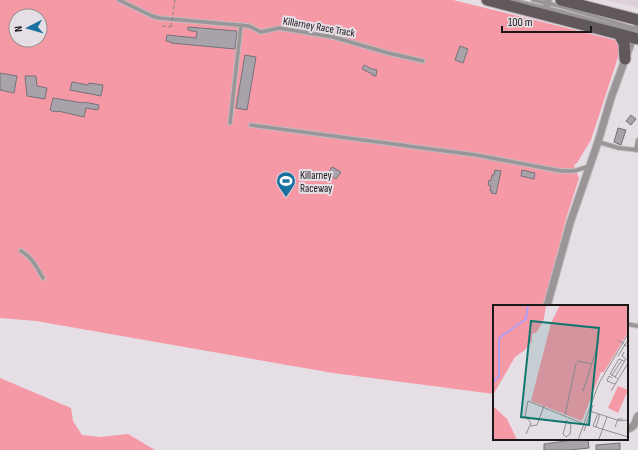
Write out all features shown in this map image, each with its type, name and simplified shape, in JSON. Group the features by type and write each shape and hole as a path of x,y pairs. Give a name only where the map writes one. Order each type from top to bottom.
{"main road":[{"path":"487,0 546,7 619,34 637,31"},
{"path":"561,0 637,31"},
{"path":"619,34 624,43 625,59"}],"street":[{"path":"547,305 570,223 598,142 611,98 637,31"},
{"path":"628,429 634,426 638,416"}],"lane":[{"name":"Killarney Race Track","path":"119,0 159,18 249,26 261,32 279,28 328,36 423,61"},
{"path":"511,0 546,7 637,31"},
{"path":"533,0 546,7"},
{"path":"230,123 241,25"},
{"path":"252,125 476,155 561,172 574,171 590,166"},
{"path":"598,142 619,148 637,150 638,141"},
{"path":"21,251 31,258 44,278"},
{"path":"628,324 638,326"}],"path":[{"path":"162,26 171,26 175,0"}],"shaded area":[{"name":"Killarney Raceway","path":"0,0 453,0 615,40 621,48 591,140 577,163 574,165 579,178 566,219 544,305 493,305 493,394 333,373 36,321 0,318"},
{"path":"606,0 638,0 638,8"},
{"path":"0,378 71,408 73,421 82,435 100,437 128,434 155,450 0,450"}],"building":[{"path":"188,27 237,31 235,49 171,43 166,41 167,35 196,38 197,32 188,30"},
{"path":"460,46 468,49 463,63 455,60"},
{"path":"245,55 256,57 247,110 236,108"},
{"path":"364,65 377,70 376,76 362,69"},
{"path":"0,73 17,76 14,93 0,90"},
{"path":"25,76 36,76 37,86 47,88 45,99 27,96"},
{"path":"72,82 88,85 89,83 103,85 101,96 70,90"},
{"path":"53,98 99,105 98,110 86,108 84,117 58,111 55,112 50,110"},
{"path":"631,115 636,119 631,125 626,121"},
{"path":"618,128 626,130 621,145 614,142"},
{"path":"332,167 341,172 336,179 328,174"},
{"path":"495,170 501,171 496,194 491,193 491,186 488,185 489,180 491,181 492,175 494,175"},
{"path":"522,170 535,173 534,179 521,176"},
{"path":"572,440 588,440 589,448 544,450 544,444"},
{"path":"620,443 620,450 596,450 596,445"}],"place":[{"name":"Killarney Raceway","path":"286,198"}]}
